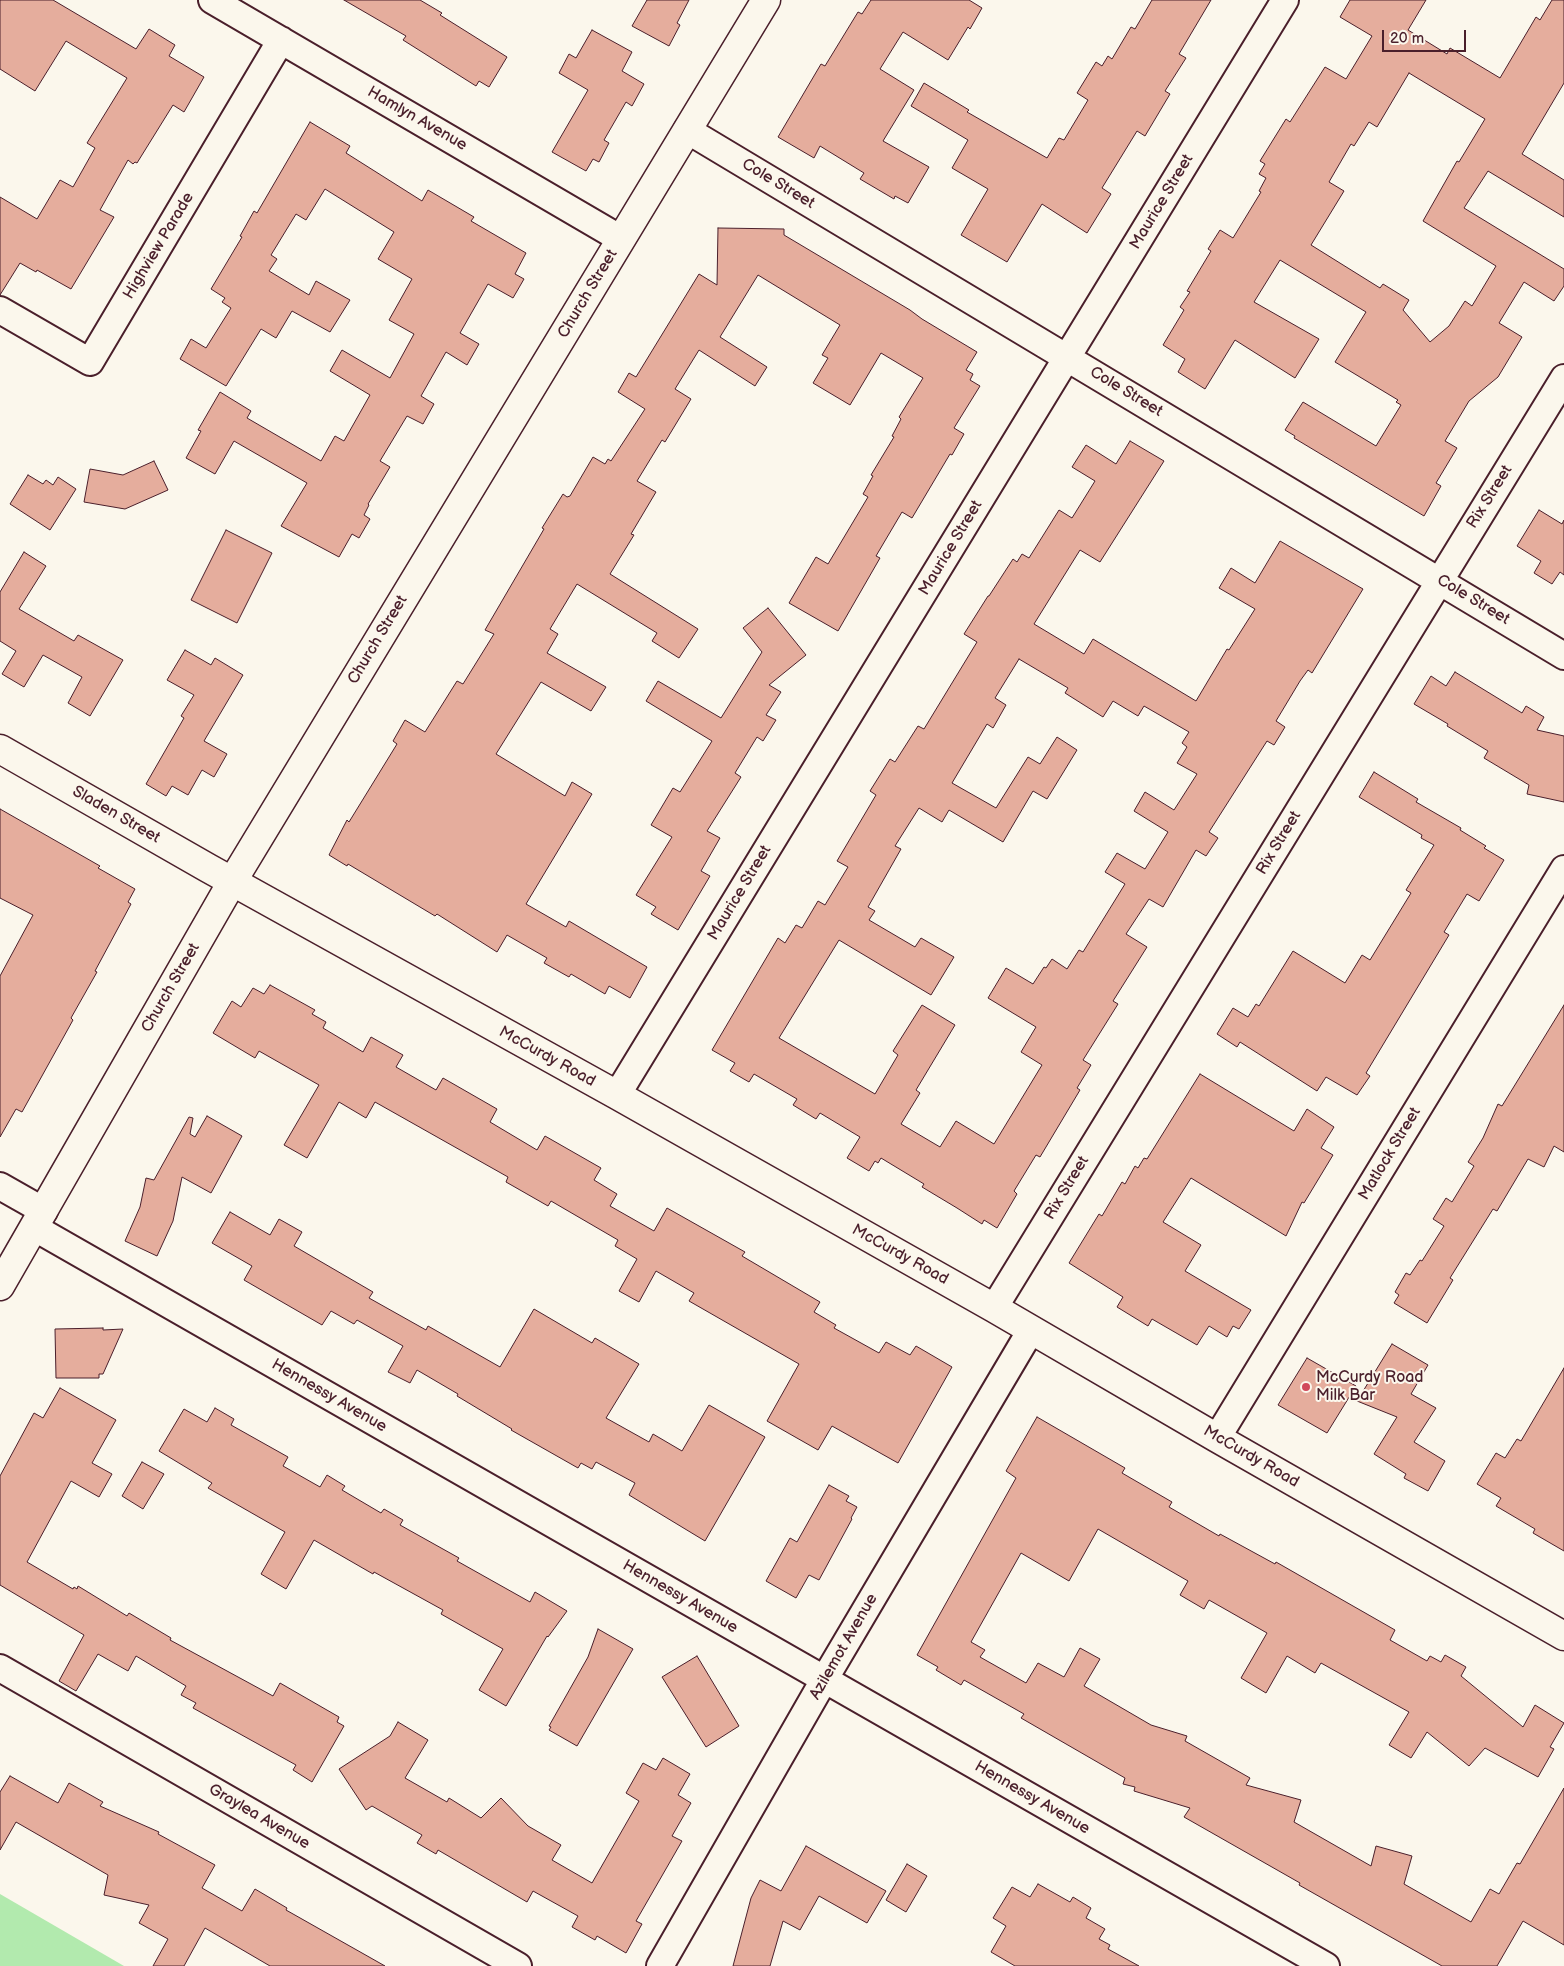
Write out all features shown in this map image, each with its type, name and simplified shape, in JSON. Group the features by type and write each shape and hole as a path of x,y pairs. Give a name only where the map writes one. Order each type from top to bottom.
{"main road":[{"name":"Church Street","path":"0,1286 232,882 766,0"},
{"name":"Sladen Street","path":"0,749 232,882"},
{"name":"McCurdy Road","path":"232,882 617,1095 994,1308 1216,1438 1564,1636"}],"street":[{"name":"Hamlyn Avenue","path":"212,0 622,239"},
{"name":"Maurice Street","path":"617,1095 1285,0"},
{"name":"Highview Parade","path":"0,310 90,362 281,40"},
{"name":"Cole Street","path":"687,130 1564,656"},
{"name":"Rix Street","path":"994,1308 1564,378"},
{"name":"Matlock Street","path":"1216,1438 1564,869"},
{"name":"Hennessy Avenue","path":"0,1186 39,1220 824,1680 1326,1966"},
{"name":"Azilemot Avenue","path":"660,1966 824,1680 1031,1330"},
{"name":"Graylea Avenue","path":"0,1668 518,1966"}],"green space":[{"path":"0,1894 124,1966 0,1966"}],"building":[{"path":"0,0 53,0 136,49 149,29 175,45 169,56 204,77 184,112 173,105 137,163 133,164 128,160 100,210 114,217 71,289 20,263 0,295 0,197 37,219 60,180 73,187 95,148 87,143 127,78 66,41 35,91 0,69"},
{"path":"344,0 420,0 442,13 440,15 507,57 489,87 479,81 476,86 403,40 406,36"},
{"path":"647,0 689,0 677,23 680,25 669,46 632,26"},
{"path":"871,0 969,0 982,8 948,60 903,32 880,69 914,90 883,141 929,167 908,203 895,196 894,199 860,179 864,173 820,146 814,158 778,137 821,64 825,66 858,12 862,14"},
{"path":"1152,0 1211,0 1179,54 1186,58 1165,91 1170,94 1145,136 1137,131 1102,188 1111,194 1087,233 1042,204 1007,262 961,235 988,189 952,168 968,140 911,106 924,83 969,110 967,112 1047,158 1059,138 1064,140 1088,100 1077,93 1096,62 1102,66 1108,56 1112,59 1131,27 1135,29"},
{"path":"1350,0 1426,0 1408,30 1447,54 1450,48 1500,78 1536,17 1540,20 1552,0 1564,0 1564,83 1522,154 1564,180 1564,217 1488,171 1464,208 1564,269 1564,286 1554,301 1524,282 1499,323 1522,337 1498,377 1469,401 1445,441 1457,448 1436,483 1441,486 1424,516 1294,438 1295,436 1285,430 1303,402 1376,446 1401,405 1396,402 1398,400 1335,362 1366,312 1280,260 1254,302 1319,339 1295,378 1235,340 1205,389 1178,372 1185,359 1163,345 1184,310 1180,307 1190,292 1187,291 1211,251 1208,249 1220,230 1233,238 1261,192 1259,191 1266,178 1259,174 1265,164 1260,161 1286,119 1290,122 1325,67 1346,79 1372,36 1340,17","holes":["1409,73 1485,119 1459,162 1457,161 1423,221 1496,266 1472,306 1465,301 1449,326 1430,342 1403,310 1409,300 1383,284 1380,288 1311,245 1344,191 1329,182 1351,144 1354,146 1369,122 1377,127"]},
{"path":"592,30 632,52 622,71 644,84 632,106 626,102 604,140 609,143 599,162 593,159 586,171 552,152 588,90 559,73 569,54 576,58"},
{"path":"310,122 350,146 346,153 422,201 428,190 474,217 471,221 526,253 515,274 524,279 513,298 488,284 460,333 479,344 467,365 446,352 421,396 434,404 423,424 407,416 380,461 390,467 368,504 364,515 370,519 359,538 352,534 339,557 281,526 307,483 234,441 215,474 186,458 201,431 198,430 220,392 251,411 247,418 321,461 335,436 344,441 370,395 330,371 342,350 390,378 414,334 389,320 412,279 378,259 394,232 325,189 306,220 296,214 271,255 277,259 269,271 309,295 316,281 350,300 330,332 292,311 276,338 261,329 226,386 180,359 191,339 206,348 231,308 222,302 225,298 211,289 242,237 240,236 254,211 257,213"},
{"path":"718,228 784,229 784,235 977,352 966,370 973,374 970,380 980,386 954,428 964,434 952,455 950,454 912,518 902,512 876,556 880,558 838,631 789,603 816,557 828,564 868,497 863,494 873,476 871,475 894,437 892,436 901,419 899,417 923,378 881,353 850,405 813,383 828,358 822,355 840,325 758,275 720,337 767,367 755,386 699,350 675,389 691,399 665,442 662,440 637,481 656,492 631,534 634,535 610,574 698,629 679,658 652,641 657,633 577,584 550,629 558,634 547,653 606,687 591,711 541,682 496,754 565,796 572,782 592,794 526,904 566,927 569,921 647,967 630,998 609,986 605,994 571,974 569,977 544,963 547,958 507,935 497,952 437,914 435,916 348,864 347,866 329,855 347,820 349,822 397,744 393,741 405,720 425,732 457,681 463,684 494,634 485,630 563,494 567,497 570,496 593,457 605,464 608,459 611,461 645,409 618,392 629,373 636,377 699,274 717,285"},
{"path":"1130,441 1164,461 1100,562 1080,550 1034,624 1084,654 1093,639 1196,701 1227,649 1229,650 1255,609 1219,588 1231,568 1255,583 1280,541 1363,589 1312,673 1308,670 1276,721 1285,727 1274,745 1267,741 1209,832 1218,838 1206,856 1196,850 1163,907 1149,899 1126,934 1147,947 1113,1001 1118,1004 1083,1060 1091,1065 1077,1088 1080,1090 1040,1157 1036,1155 1014,1191 1017,1194 997,1228 984,1220 982,1224 922,1187 924,1184 881,1158 878,1163 875,1161 869,1171 847,1158 860,1137 820,1113 816,1119 793,1105 797,1099 754,1074 749,1082 730,1071 735,1063 712,1050 778,938 785,943 796,925 802,928 818,901 825,905 848,867 837,861 876,795 870,791 890,759 895,762 918,726 924,729 977,642 964,634 988,596 1013,559 1017,562 1022,554 1029,558 1059,510 1072,518 1095,481 1072,467 1086,445 1116,464","holes":["1019,659 1068,688 1065,693 1103,717 1113,701 1138,716 1144,706 1189,732 1182,743 1187,747 1177,763 1197,774 1174,810 1145,792 1134,811 1168,832 1145,869 1117,853 1105,872 1125,884 1083,952 1079,950 1067,969 1052,959 1046,968 1044,967 1033,984 1006,968 988,998 1036,1027 1021,1052 1042,1065 994,1144 956,1121 940,1147 901,1124 920,1093 916,1090 955,1025 922,1005 893,1051 898,1055 875,1094 779,1038 839,940 931,995 954,957 921,938 915,947 869,920 875,911 868,907 901,849 895,846 919,808 942,822 949,810 1003,842 1033,791 1047,799 1077,750 1057,737 1040,764 1028,757 996,808 952,783 987,724 993,728 1006,705 995,698"]},
{"path":"154,461 168,490 125,509 84,502 90,469 123,475"},
{"path":"28,475 43,484 46,480 53,485 58,477 76,489 50,530 10,504"},
{"path":"1539,510 1562,524 1564,520 1564,575 1560,572 1552,584 1534,573 1541,561 1517,546"},
{"path":"226,530 272,553 237,623 191,600"},
{"path":"24,552 46,566 19,609 74,641 78,635 123,660 90,716 68,703 82,677 43,655 24,687 2,674 16,651 0,641 0,592"},
{"path":"768,608 806,655 769,685 781,692 766,715 776,720 763,741 757,737 735,773 741,777 707,831 720,838 701,871 710,876 678,930 651,914 656,907 636,895 672,837 651,825 673,788 680,792 712,741 646,701 658,681 721,718 762,652 743,628"},
{"path":"185,650 211,665 215,658 243,675 204,741 227,754 214,777 202,770 188,795 172,786 166,796 146,784 184,718 181,716 194,695 167,680"},
{"path":"1455,672 1522,713 1526,706 1544,717 1537,730 1564,736 1564,802 1527,794 1529,785 1484,758 1488,751 1414,704 1431,676 1446,686"},
{"path":"1374,772 1418,799 1416,802 1461,828 1460,830 1486,846 1484,848 1504,860 1479,901 1467,894 1444,932 1449,935 1366,1073 1370,1076 1357,1095 1326,1077 1317,1091 1240,1042 1237,1047 1217,1034 1233,1008 1248,1017 1256,1004 1259,1006 1293,951 1345,983 1362,955 1370,960 1411,893 1406,890 1434,845 1421,838 1422,835 1359,797"},
{"path":"0,809 100,866 98,868 135,889 128,902 131,904 95,971 97,972 71,1018 73,1020 22,1112 16,1109 0,1137 0,976 33,915 0,898"},
{"path":"270,985 315,1010 312,1014 326,1022 323,1028 363,1052 371,1037 403,1055 396,1067 436,1090 443,1078 497,1109 490,1122 537,1150 545,1136 601,1168 594,1180 617,1194 610,1206 654,1231 667,1208 745,1252 742,1256 820,1302 814,1312 836,1325 834,1328 879,1353 886,1342 910,1355 916,1346 952,1367 898,1463 832,1426 818,1450 767,1421 799,1364 689,1301 694,1293 656,1271 639,1302 619,1291 637,1259 615,1246 618,1240 551,1201 548,1206 506,1182 508,1177 375,1102 366,1118 339,1102 307,1158 284,1145 319,1085 259,1051 255,1058 213,1033 232,1001 241,1007 253,988 264,994"},
{"path":"1564,1005 1564,1152 1554,1146 1544,1167 1528,1159 1497,1211 1493,1209 1450,1278 1453,1280 1427,1323 1394,1303 1399,1295 1395,1292 1406,1273 1410,1275 1420,1260 1422,1261 1444,1226 1433,1219 1446,1198 1452,1202 1474,1166 1468,1162 1483,1138 1498,1104 1502,1106"},
{"path":"1200,1074 1294,1131 1307,1109 1334,1127 1321,1148 1333,1155 1304,1203 1302,1202 1286,1236 1191,1178 1163,1222 1201,1245 1185,1271 1251,1310 1239,1329 1233,1326 1227,1337 1209,1326 1197,1345 1152,1319 1148,1326 1117,1307 1123,1297 1069,1263 1099,1214 1102,1216 1122,1182 1125,1184 1135,1166 1138,1168 1144,1158 1147,1159"},
{"path":"207,1116 242,1136 211,1193 182,1177 173,1221 157,1256 125,1241 140,1207 146,1178 154,1180 189,1117 193,1118 190,1134 195,1137"},
{"path":"230,1212 270,1235 279,1219 302,1232 294,1246 373,1292 369,1298 426,1330 428,1326 500,1367 534,1309 592,1343 595,1338 639,1364 606,1418 649,1442 653,1434 682,1451 709,1405 765,1437 705,1541 629,1495 635,1483 596,1462 592,1469 581,1463 578,1468 511,1430 457,1396 458,1394 417,1370 410,1383 388,1372 403,1346 357,1320 354,1324 331,1311 322,1325 244,1280 252,1266 212,1243"},
{"path":"103,1328 103,1330 123,1329 103,1374 99,1374 99,1378 56,1378 55,1329"},
{"path":"1392,1344 1428,1365 1411,1394 1436,1408 1414,1442 1445,1461 1428,1491 1404,1478 1406,1474 1374,1454 1397,1417 1357,1401"},
{"path":"1307,1358 1356,1386 1327,1433 1278,1405"},
{"path":"1564,1368 1564,1551 1533,1533 1535,1529 1496,1506 1501,1498 1477,1484 1496,1453 1505,1458 1517,1439 1521,1441"},
{"path":"60,1388 116,1420 92,1463 112,1474 99,1497 71,1481 27,1562 73,1589 74,1587 77,1589 78,1586 127,1616 129,1613 171,1638 170,1640 273,1696 280,1683 339,1717 337,1722 344,1726 312,1782 293,1770 296,1765 193,1708 196,1703 181,1695 186,1686 136,1656 128,1671 98,1654 76,1691 59,1681 84,1635 0,1585 0,1476 34,1413 43,1418"},
{"path":"215,1408 234,1419 231,1425 288,1457 283,1466 320,1487 327,1475 345,1486 342,1490 381,1513 384,1509 403,1520 400,1525 459,1558 457,1561 530,1602 535,1592 567,1611 547,1636 506,1706 479,1690 503,1649 441,1614 443,1610 374,1572 373,1574 314,1540 286,1589 261,1574 285,1532 208,1488 212,1483 159,1451 184,1409 207,1422"},
{"path":"1037,1417 1125,1468 1122,1473 1172,1502 1169,1507 1219,1536 1220,1534 1275,1564 1276,1562 1395,1630 1390,1640 1427,1661 1430,1656 1441,1662 1445,1655 1466,1667 1461,1676 1523,1727 1535,1705 1564,1723 1550,1747 1554,1749 1538,1777 1485,1748 1469,1766 1427,1732 1411,1758 1389,1745 1409,1712 1321,1663 1315,1673 1287,1656 1266,1693 1241,1678 1267,1633 1209,1600 1204,1609 1180,1595 1188,1581 1098,1529 1069,1581 1021,1553 971,1642 985,1650 980,1657 1026,1683 1038,1663 1064,1677 1080,1648 1100,1659 1084,1686 1151,1725 1187,1736 1185,1741 1250,1778 1246,1785 1301,1800 1294,1822 1371,1866 1376,1846 1412,1856 1404,1884 1471,1922 1490,1889 1499,1894 1517,1863 1520,1864 1564,1788 1564,1945 1523,1921 1497,1966 1442,1966 1184,1817 1190,1808 1134,1791 1135,1787 1123,1784 1125,1778 1021,1718 1024,1714 964,1680 961,1685 936,1670 938,1667 917,1655 1016,1478 1006,1471"},
{"path":"142,1462 164,1474 143,1509 122,1496"},
{"path":"829,1485 849,1496 846,1501 857,1507 819,1580 809,1575 796,1598 766,1581 790,1538 797,1542"},
{"path":"598,1629 633,1649 577,1746 549,1730 551,1727 549,1726 588,1657"},
{"path":"697,1656 739,1726 706,1747 662,1677"},
{"path":"398,1722 428,1740 405,1778 447,1802 449,1798 481,1818 501,1798 528,1826 561,1845 552,1860 592,1883 639,1801 626,1793 643,1763 656,1770 663,1758 690,1774 678,1795 691,1803 672,1836 682,1841 636,1921 642,1924 626,1953 597,1936 595,1940 572,1927 578,1916 533,1891 527,1902 438,1850 436,1854 417,1843 422,1835 372,1806 366,1810 339,1769 390,1736"},
{"path":"10,1776 58,1803 69,1783 103,1802 100,1806 159,1832 158,1834 215,1865 202,1888 242,1911 255,1889 287,1908 286,1910 385,1966 270,1966 205,1928 184,1966 153,1966 168,1939 139,1923 149,1905 104,1895 108,1875 16,1822 0,1850 0,1792"},
{"path":"806,1846 886,1891 867,1923 819,1896 800,1930 783,1921 770,1966 733,1966 751,1898 760,1880 781,1891"},
{"path":"907,1864 927,1876 906,1912 886,1900"},
{"path":"1038,1884 1070,1902 1073,1897 1091,1908 1086,1918 1105,1929 1099,1939 1110,1945 1108,1949 1139,1966 1015,1966 991,1952 1006,1926 993,1918 1012,1887 1030,1897"}],"place":[{"name":"McCurdy Road Milk Bar","path":"1306,1387"}]}
